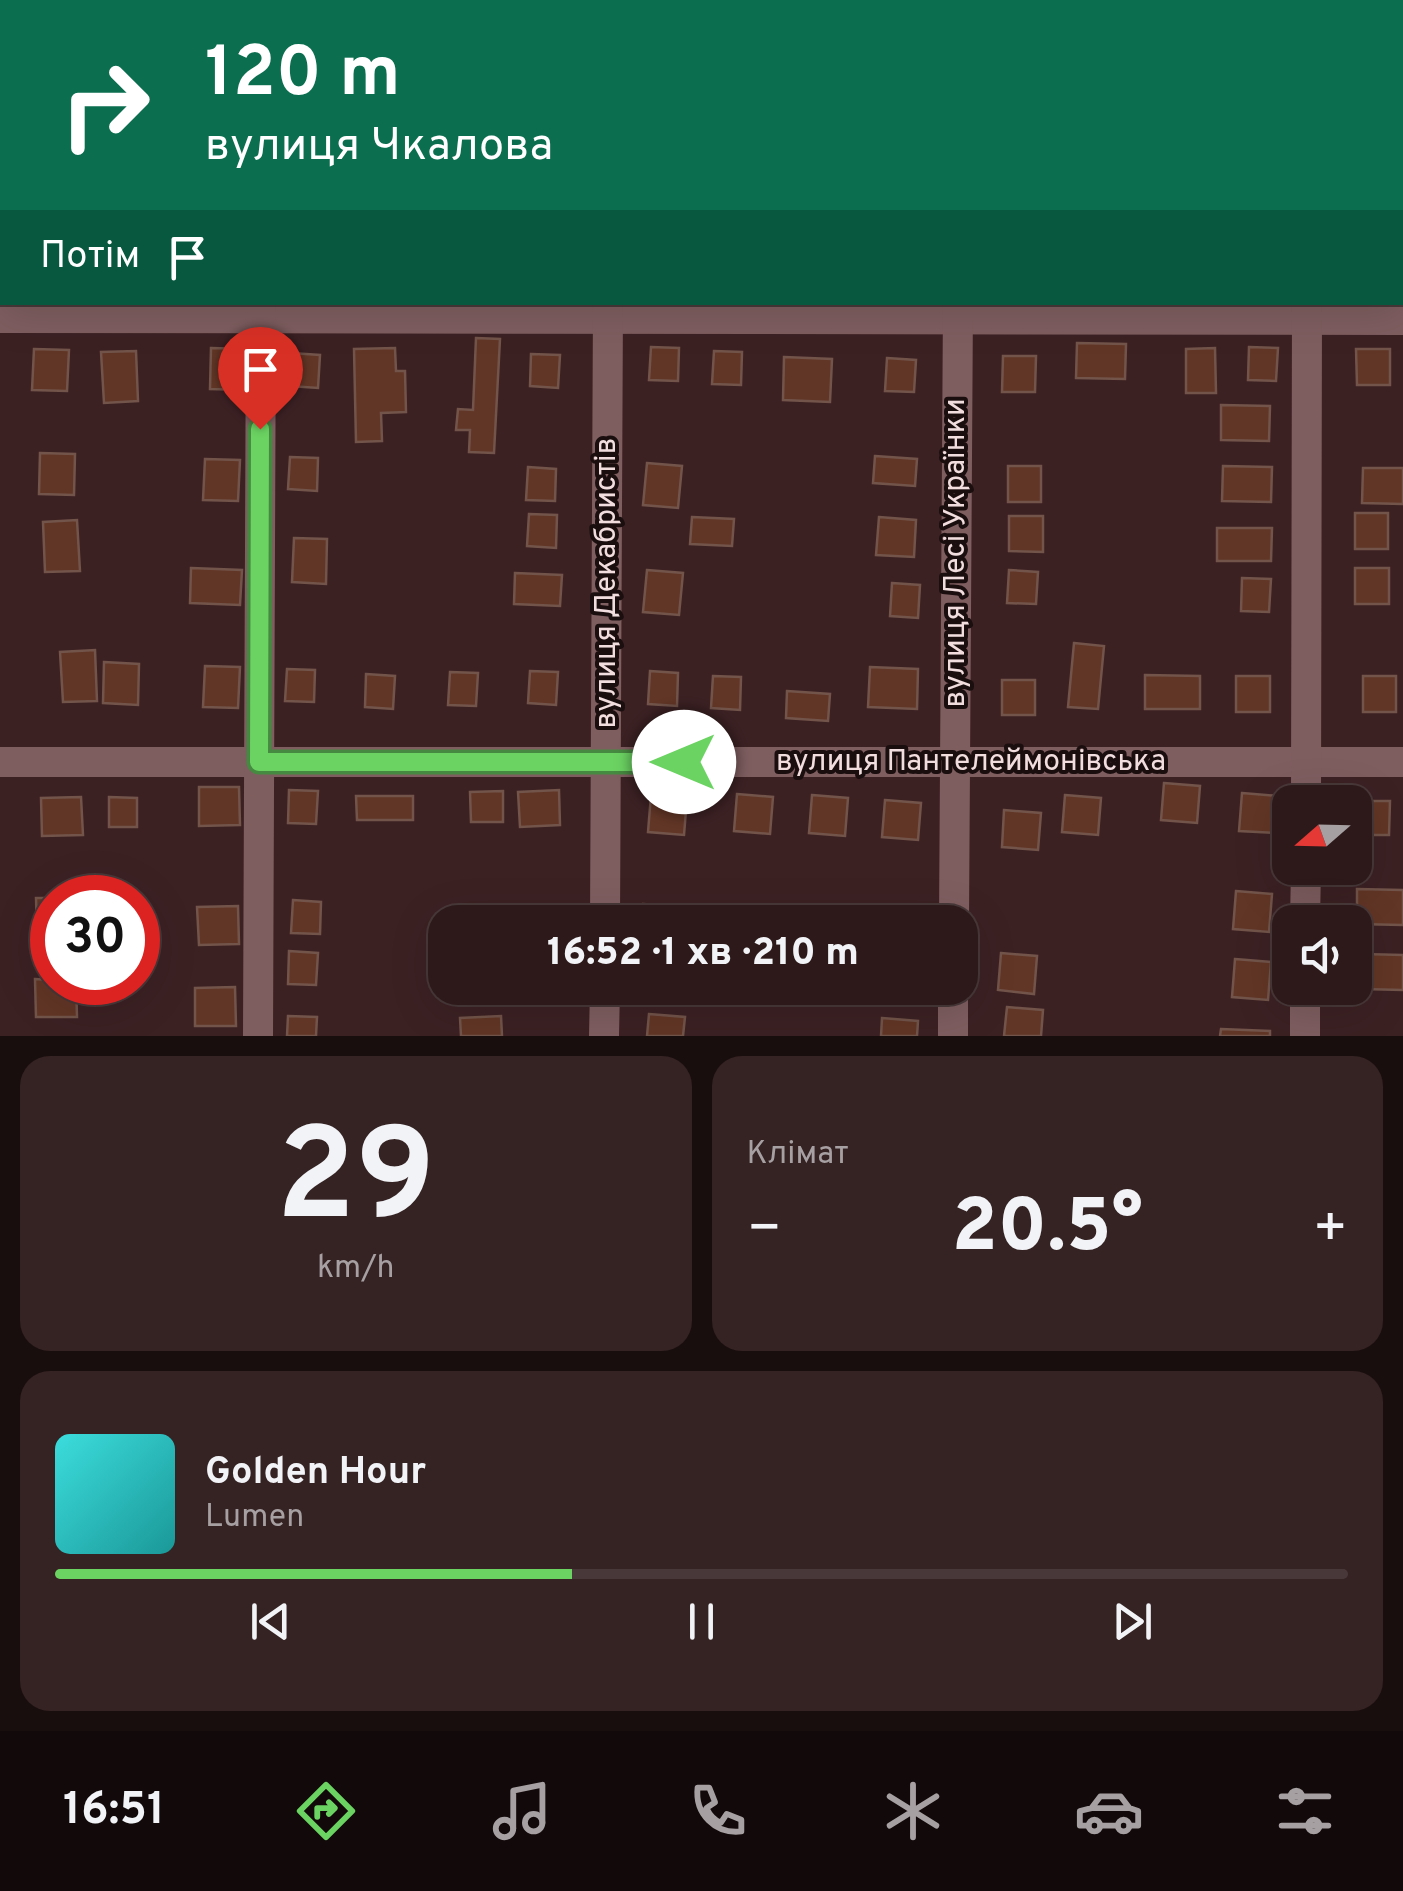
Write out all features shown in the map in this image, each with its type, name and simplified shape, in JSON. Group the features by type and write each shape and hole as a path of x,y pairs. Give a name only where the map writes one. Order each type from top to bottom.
{"street":[{"path":"258,1036 261,310"},
{"path":"0,318 261,310 608,310 1307,311 1403,320"},
{"name":"вулиця Декабристів","path":"605,905 608,310"},
{"name":"вулиця Лесі Українки","path":"954,905 958,311"},
{"path":"1306,785 1307,311"},
{"name":"вулиця Пантелеймонівська","path":"0,762 1403,762"},
{"path":"604,1036 605,1005"},
{"path":"953,1036 954,1005"},
{"path":"1305,1005 1305,1036"}],"building":[{"path":"476,338 500,339 494,453 469,452 470,430 456,430 458,409 473,410"},
{"path":"1077,343 1126,344 1125,379 1076,378"},
{"path":"651,347 679,348 678,381 649,380"},
{"path":"1249,347 1278,348 1276,381 1248,380"},
{"path":"211,348 246,349 245,390 210,389"},
{"path":"395,348 396,371 405,371 406,412 381,413 382,441 356,442 354,349"},
{"path":"1215,348 1216,393 1186,393 1186,349"},
{"path":"34,349 69,350 67,391 32,390"},
{"path":"1356,349 1390,349 1390,385 1357,385"},
{"path":"136,351 138,401 104,403 101,352"},
{"path":"714,351 742,352 741,385 712,384"},
{"path":"291,353 320,355 318,388 290,386"},
{"path":"531,354 560,355 558,388 530,386"},
{"path":"1003,356 1036,356 1035,392 1002,392"},
{"path":"784,357 832,359 830,402 783,400"},
{"path":"887,358 916,360 914,392 885,391"},
{"path":"1221,405 1270,406 1269,441 1221,440"},
{"path":"40,453 75,454 74,495 39,494"},
{"path":"875,456 917,459 915,486 873,483"},
{"path":"290,457 318,458 317,491 288,489"},
{"path":"205,459 240,460 238,501 203,500"},
{"path":"647,463 682,466 678,508 643,505"},
{"path":"1008,466 1041,466 1041,502 1008,502"},
{"path":"1223,466 1272,467 1271,502 1222,501"},
{"path":"528,467 556,469 555,501 526,500"},
{"path":"1363,468 1403,468 1403,504 1362,503"},
{"path":"1355,513 1388,513 1388,549 1355,549"},
{"path":"529,514 557,515 556,548 527,546"},
{"path":"1009,516 1043,516 1043,552 1009,551"},
{"path":"692,517 734,519 732,546 690,544"},
{"path":"879,517 916,520 914,557 876,555"},
{"path":"77,520 80,571 45,572 43,522"},
{"path":"1217,528 1272,528 1271,561 1217,561"},
{"path":"294,538 327,539 326,584 292,582"},
{"path":"191,568 242,570 240,605 190,603"},
{"path":"1355,568 1389,568 1389,604 1355,604"},
{"path":"647,570 683,573 679,615 643,612"},
{"path":"1009,570 1038,572 1036,604 1007,603"},
{"path":"515,573 562,575 560,606 514,604"},
{"path":"1242,578 1271,579 1269,612 1241,611"},
{"path":"892,583 920,585 918,618 890,616"},
{"path":"1074,643 1104,646 1098,709 1068,707"},
{"path":"95,650 97,701 63,702 60,652"},
{"path":"104,662 139,664 138,705 103,703"},
{"path":"205,666 240,667 238,708 203,707"},
{"path":"870,667 918,669 917,709 868,707"},
{"path":"287,669 315,670 314,702 285,701"},
{"path":"530,671 558,672 556,705 528,703"},
{"path":"650,671 678,673 677,706 648,704"},
{"path":"450,672 478,673 476,706 448,705"},
{"path":"366,674 395,676 393,709 365,707"},
{"path":"1145,675 1200,676 1200,709 1145,709"},
{"path":"713,676 741,677 740,710 711,708"},
{"path":"1236,676 1270,676 1270,712 1236,712"},
{"path":"1363,676 1396,676 1396,712 1363,712"},
{"path":"1002,680 1035,680 1035,715 1002,715"},
{"path":"787,691 830,694 828,721 786,718"},
{"path":"1164,783 1200,786 1197,823 1161,820"},
{"path":"199,787 239,787 240,825 199,826"},
{"path":"289,790 318,791 316,824 288,823"},
{"path":"559,790 560,825 520,827 518,792"},
{"path":"503,791 503,822 471,822 470,792"},
{"path":"1242,793 1272,796 1272,833 1239,831"},
{"path":"737,794 773,797 770,834 734,831"},
{"path":"651,795 687,798 684,835 648,832"},
{"path":"812,795 848,798 845,836 809,833"},
{"path":"1065,795 1101,798 1098,835 1062,832"},
{"path":"356,796 413,796 413,820 357,820"},
{"path":"81,797 83,835 42,836 41,798"},
{"path":"109,797 137,798 137,827 109,827"},
{"path":"885,800 921,803 918,840 882,837"},
{"path":"1372,801 1390,801 1389,835 1372,835"},
{"path":"1004,810 1041,813 1038,850 1002,847"},
{"path":"1357,889 1403,890 1403,925 1372,924 1372,905 1357,905"},
{"path":"1236,891 1272,894 1269,932 1233,929"},
{"path":"293,900 321,902 320,934 291,933"},
{"path":"238,906 239,944 199,945 197,907"},
{"path":"289,951 318,953 316,985 288,984"},
{"path":"1001,953 1037,956 1034,994 998,990"},
{"path":"1372,954 1403,955 1403,990 1372,989"},
{"path":"1235,959 1271,962 1268,1000 1232,997"},
{"path":"235,987 236,1026 195,1026 195,988"},
{"path":"36,1005 77,1005 77,1017 36,1017"},
{"path":"1007,1007 1043,1010 1041,1036 1004,1036"},
{"path":"649,1014 685,1017 683,1036 647,1036"},
{"path":"288,1016 317,1017 316,1036 287,1036"},
{"path":"501,1016 502,1036 461,1036 460,1018"},
{"path":"882,1018 918,1021 917,1036 881,1036"},
{"path":"1221,1029 1270,1031 1270,1036 1220,1036"}],"route":[{"path":"260,429 259,762 684,762"}]}
